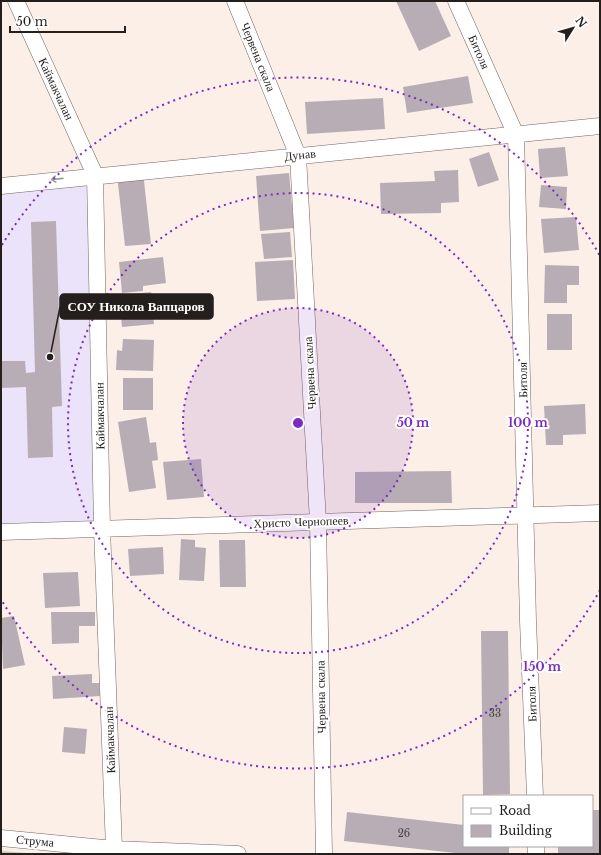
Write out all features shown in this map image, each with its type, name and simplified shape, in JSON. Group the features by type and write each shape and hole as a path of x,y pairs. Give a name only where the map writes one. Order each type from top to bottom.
{"street":[{"name":"Каймакчалан","path":"16,1 96,175 102,528 114,849"},
{"name":"Червена скала","path":"235,1 298,156 318,522 324,854"},
{"name":"Битоля","path":"456,1 516,134 535,795"},
{"name":"Дунав","path":"1,186 96,175 600,126"},
{"name":"Христо Чернопеев","path":"1,532 600,513"},
{"name":"Струма","path":"1,838 114,849 238,854"}],"shaded area":[{"path":"95,175 102,528 1,532 1,186"}],"green space":[{"path":"1,851 41,854 1,854"}],"building":[{"path":"396,1 435,1 451,36 419,51"},
{"path":"468,76 473,103 407,113 403,87"},
{"path":"383,98 385,129 307,134 305,102"},
{"path":"565,147 568,176 540,178 538,149"},
{"path":"489,152 499,180 478,187 469,159"},
{"path":"458,170 459,202 441,203 441,213 381,214 380,183 435,181 434,171"},
{"path":"143,172 151,244 125,246 117,175"},
{"path":"289,173 294,228 260,231 256,176"},
{"path":"541,185 567,187 566,209 539,207"},
{"path":"576,217 579,250 544,253 541,219"},
{"path":"56,221 62,406 52,407 53,457 28,458 26,387 1,388 1,361 25,361 26,373 35,372 31,222"},
{"path":"290,232 292,257 264,259 261,234"},
{"path":"163,257 166,283 143,286 143,291 122,293 119,262"},
{"path":"293,260 295,299 257,301 255,262"},
{"path":"545,265 579,266 579,285 567,285 567,303 544,303"},
{"path":"151,292 154,324 122,327 119,295"},
{"path":"547,314 572,314 572,350 547,350"},
{"path":"123,339 154,340 153,371 116,370 117,350 122,351"},
{"path":"123,378 153,378 153,410 123,410"},
{"path":"585,404 586,434 563,435 563,445 546,445 544,406"},
{"path":"146,417 150,443 156,442 158,460 152,461 156,488 129,492 118,422"},
{"path":"201,459 204,497 167,500 163,462"},
{"path":"451,471 452,503 355,503 355,472"},
{"path":"181,539 195,540 195,547 206,548 204,581 179,580"},
{"path":"219,540 245,540 246,587 220,587"},
{"path":"163,547 164,574 130,576 128,549"},
{"path":"78,572 80,606 45,608 43,573"},
{"path":"51,612 95,612 95,626 79,626 79,643 52,644"},
{"path":"14,616 25,665 3,669 1,618"},
{"path":"481,631 508,631 510,794 483,795"},
{"path":"92,674 92,683 99,683 100,696 53,699 52,676"},
{"path":"64,727 87,729 85,754 62,752"},
{"path":"593,810 600,810 600,854 558,854 558,847 593,847"},
{"path":"347,812 463,825 463,847 509,847 509,854 465,854 344,841"}],"place":[{"name":"СОУ Никола Вапцаров","path":"50,357"}]}
